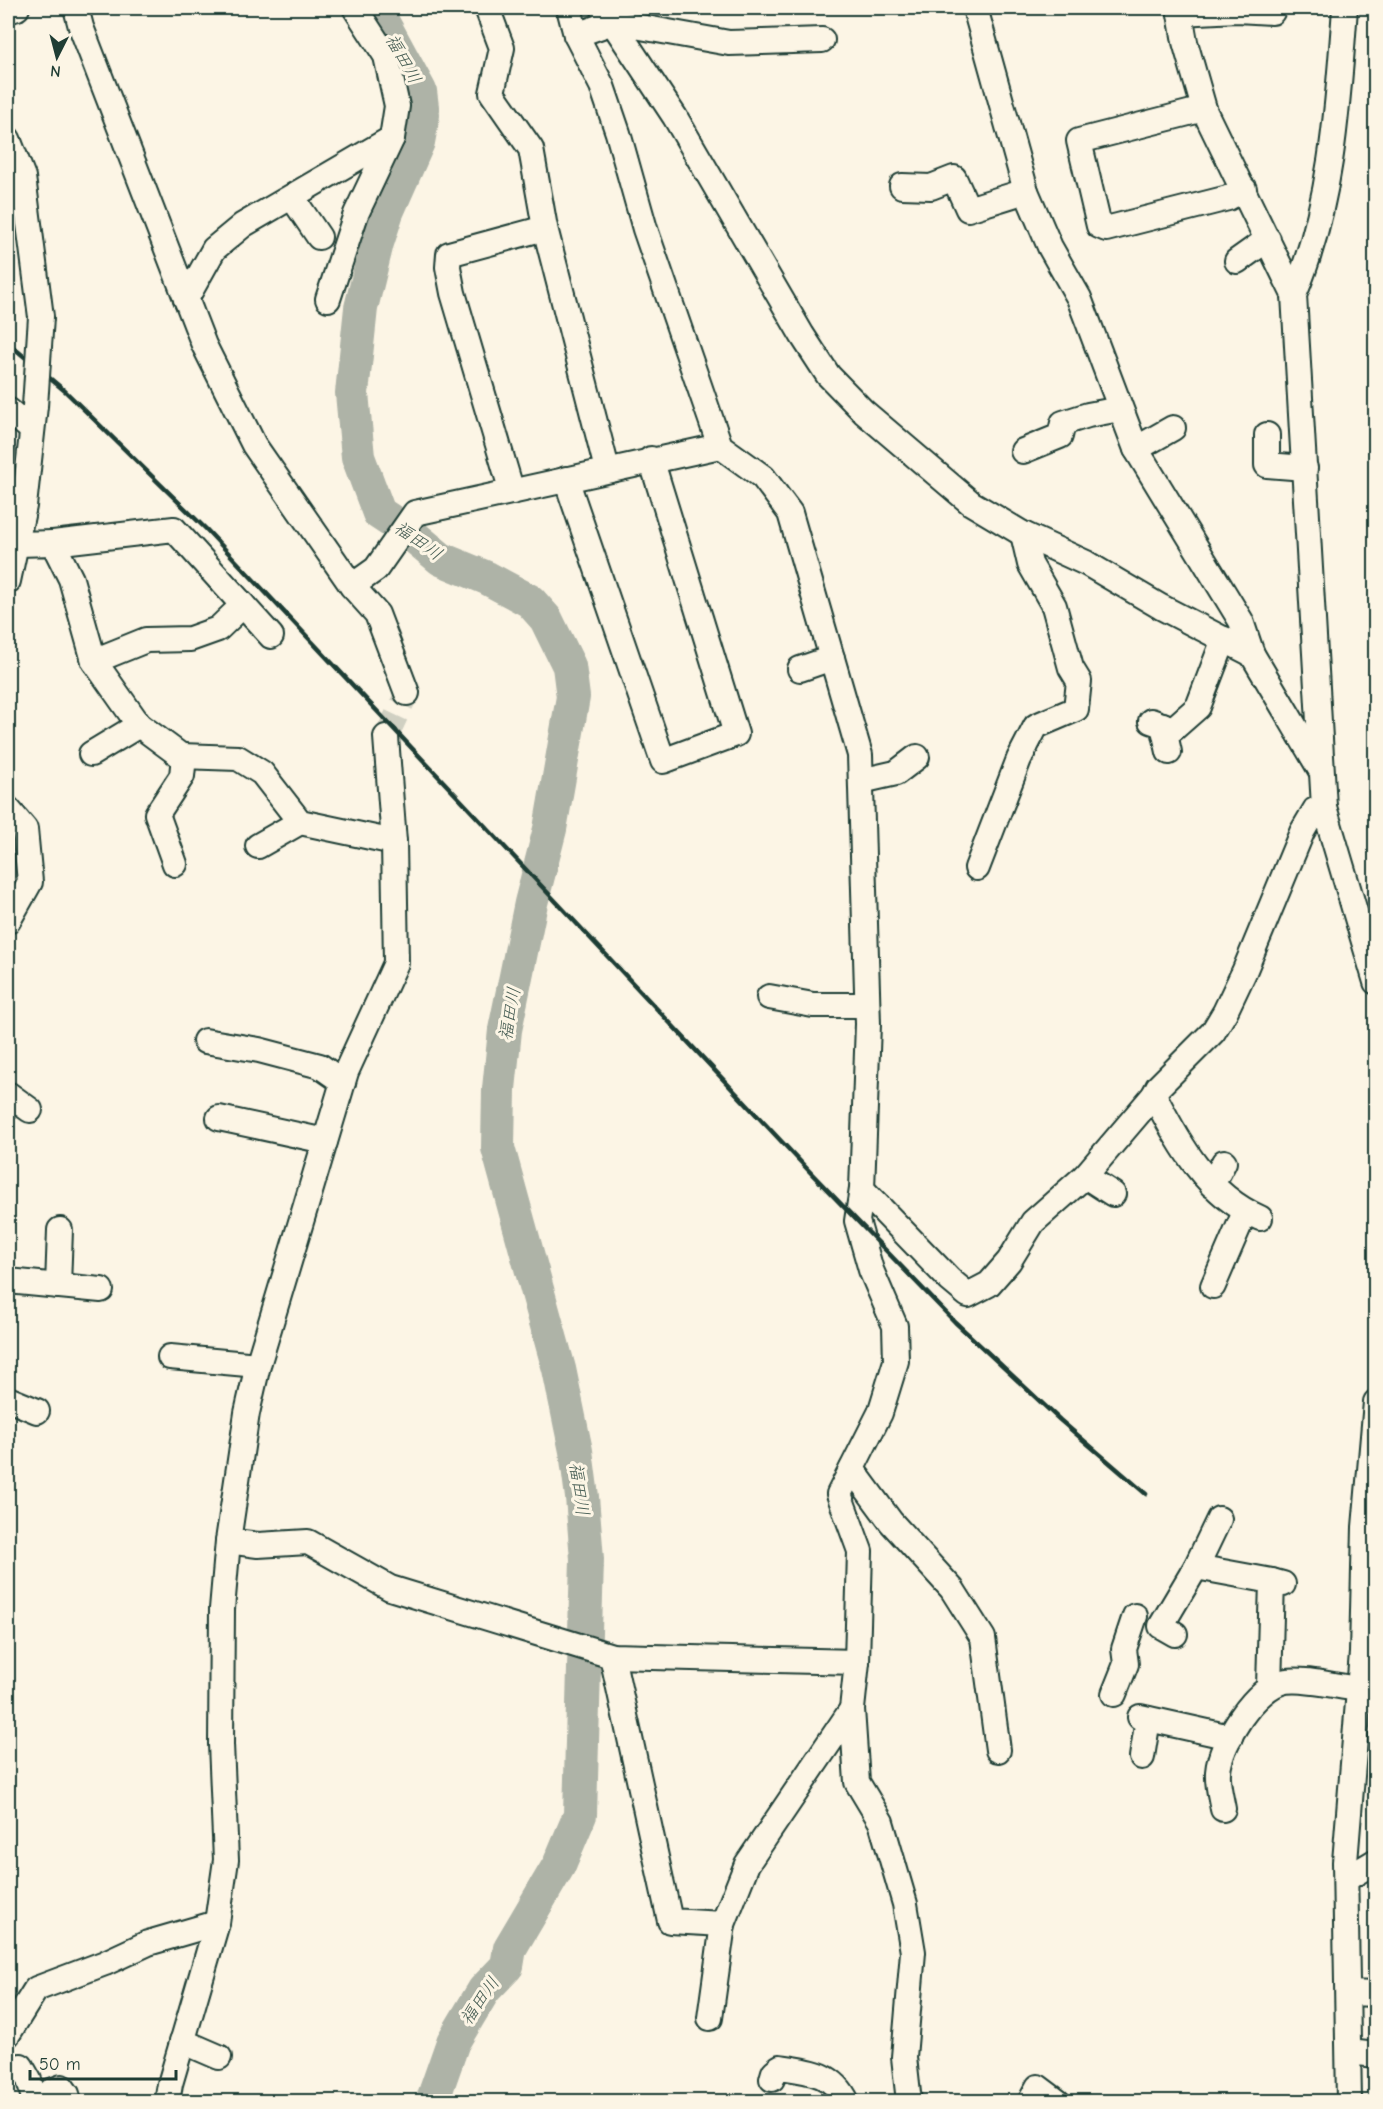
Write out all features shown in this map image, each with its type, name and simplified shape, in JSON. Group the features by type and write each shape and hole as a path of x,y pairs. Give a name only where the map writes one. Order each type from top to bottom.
{"street":[{"path":"8,11 17,8"},
{"path":"76,8 81,27 204,345 254,445 352,586 377,614 407,693"},
{"path":"328,299 356,214 392,138 397,106 386,56 355,8"},
{"path":"487,8 502,48 492,93 531,149 545,228 607,469"},
{"path":"569,8 576,35 608,105 645,229 720,446 763,477 790,513 860,755 867,1005 862,1189 857,1221 871,1270 895,1326 896,1361 880,1413 839,1494 860,1551 857,1662 852,1709 857,1782 881,1822 905,1904 913,1952 904,2057 909,2102"},
{"path":"975,8 1026,191 1050,247 1079,298 1136,449 1241,621 1252,654 1321,771"},
{"path":"1294,295 1305,269 1336,132 1345,8"},
{"path":"1272,12 1179,10 1204,109 1294,295 1324,807 1376,982"},
{"path":"576,35 608,15 729,43 822,40"},
{"path":"608,15 675,117 802,335 828,375 864,412 971,503 1023,534 1086,563 1252,654"},
{"path":"1204,109 1079,141 1099,226 1106,229 1228,198 1244,189"},
{"path":"186,299 214,249 243,225 392,138"},
{"path":"8,139 23,177 41,317 28,472 18,544 8,581"},
{"path":"902,186 931,187 954,178 968,209 1026,191"},
{"path":"292,196 319,237"},
{"path":"512,492 453,293 448,260 449,254 545,228"},
{"path":"1237,261 1268,239"},
{"path":"1023,451 1060,436 1063,423 1088,415 1120,409"},
{"path":"8,410 33,417"},
{"path":"1136,449 1173,428"},
{"path":"1267,435 1267,465 1305,468"},
{"path":"352,586 376,569 415,513 651,459 720,446"},
{"path":"566,479 663,761 736,734 651,459"},
{"path":"18,544 53,543 174,529 271,636"},
{"path":"977,868 1019,759 1036,726 1076,709 1079,681 1071,668 1054,606 1030,564 1023,534"},
{"path":"53,543 71,579 94,661 140,725 184,756 238,758 262,773 300,822 394,842"},
{"path":"94,661 146,640 190,639 218,629 243,604"},
{"path":"1169,752 1157,723 1173,729 1198,707 1224,639"},
{"path":"800,669 832,658"},
{"path":"92,754 140,725"},
{"path":"167,2102 182,2041 218,1923 226,1860 222,1756 222,1609 228,1541 247,1413 258,1365 343,1082 396,963 394,842 386,737"},
{"path":"175,864 157,814 182,776 184,756"},
{"path":"861,781 896,773 917,757"},
{"path":"862,1189 950,1280 968,1295 989,1284 1009,1261 1033,1222 1085,1176 1154,1095 1158,1087 1213,1032 1225,1012 1302,832 1315,810 1324,807"},
{"path":"8,809 25,829 30,882 8,921"},
{"path":"258,846 300,822"},
{"path":"769,997 813,1005 867,1005"},
{"path":"206,1041 258,1050 320,1066 343,1082"},
{"path":"8,1094 30,1110"},
{"path":"1154,1095 1176,1138 1212,1185 1238,1209 1252,1215 1214,1286"},
{"path":"219,1118 326,1141"},
{"path":"1212,1185 1224,1162"},
{"path":"1085,1176 1113,1194"},
{"path":"58,1286 60,1230"},
{"path":"8,1281 101,1290"},
{"path":"170,1357 258,1365"},
{"path":"8,1399 38,1411"},
{"path":"1349,2102 1346,1879 1359,1689 1369,1651 1370,1530 1376,1402"},
{"path":"852,1469 891,1522 952,1589 983,1638 998,1750"},
{"path":"1114,1694 1126,1664 1124,1649 1132,1615 1168,1630 1220,1519"},
{"path":"228,1541 258,1545 308,1542 390,1588 425,1601 561,1638 612,1656 857,1662"},
{"path":"1196,1567 1277,1583 1269,1686"},
{"path":"612,1656 670,1921 723,1924"},
{"path":"1223,1809 1218,1772 1230,1737 1251,1704 1269,1686 1287,1681 1359,1689"},
{"path":"710,2018 723,1924 747,1864 852,1709"},
{"path":"1142,1757 1144,1718 1230,1737"},
{"path":"1346,1879 1376,1861"},
{"path":"8,2034 36,1989 105,1963 148,1942 218,1923"},
{"path":"1348,1993 1376,1994"},
{"path":"182,2041 219,2056"},
{"path":"1349,2052 1376,2055"},
{"path":"8,2069 21,2066 34,2100 38,2102"},
{"path":"772,2079 774,2072 780,2067 805,2070 830,2077 842,2089 847,2102"},
{"path":"44,2102 51,2091 62,2087 69,2102"},
{"path":"1030,2102 1038,2087 1059,2102"}],"waterway":[{"name":"福田川","path":"375,8 420,91 423,115 418,142 387,212 377,243 361,308 352,393 358,457 379,513 411,534 441,559 487,578 530,601 546,619 569,666 573,697 550,829 531,903 505,1030 499,1089 498,1148 559,1369 576,1451 582,1497 587,1559 580,1815 559,1865 510,1948 507,1966 484,1990 453,2042 432,2102"}],"tunnel":[{"path":"386,737 407,693"}],"railway":[{"path":"8,343 65,391 206,529 812,1174 955,1322 1060,1420 1146,1494"}]}
